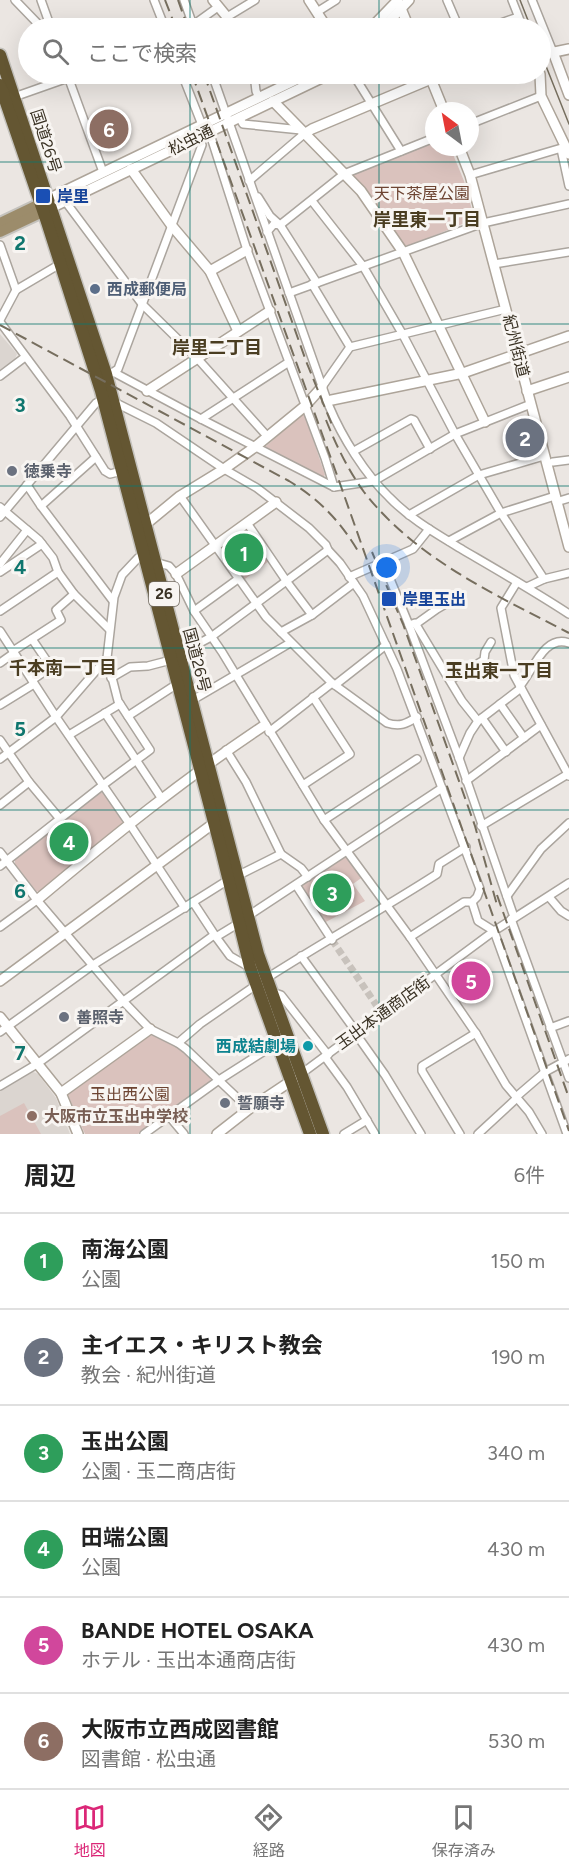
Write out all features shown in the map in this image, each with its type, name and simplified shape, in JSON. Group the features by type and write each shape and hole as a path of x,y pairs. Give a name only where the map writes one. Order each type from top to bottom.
{"highway":[{"name":"国道26号","path":"0,55 7,105"},
{"name":"国道26号","path":"0,85 111,374 109,400 122,471 144,555 191,701 214,823 233,878"},
{"name":"国道26号","path":"45,206 60,264 109,400 146,524 175,657 177,684 203,767 233,878 243,919 250,967 272,992 296,1077 306,1132"},
{"name":"国道26号","path":"243,919 258,954 261,982 277,1043 323,1134"}],"main road":[{"path":"0,223 45,206"},
{"path":"0,232 45,206"}],"street":[{"path":"15,0 32,18"},
{"path":"40,0 47,18"},
{"path":"154,0 161,18"},
{"path":"184,0 191,18"},
{"path":"203,18 216,4 227,17 255,0"},
{"path":"309,0 321,18"},
{"path":"317,12 336,0"},
{"path":"381,18 398,0 405,18"},
{"path":"393,18 409,0"},
{"path":"512,0 518,17"},
{"path":"532,0 539,18"},
{"path":"450,1 456,18"},
{"path":"551,47 568,93"},
{"path":"553,52 569,49"},
{"path":"7,105 51,84"},
{"path":"71,84 103,172"},
{"path":"186,84 205,128 334,487"},
{"path":"216,84 327,401 340,430 374,481 409,515 569,614"},
{"path":"255,84 260,98"},
{"name":"松虫通","path":"45,206 103,172 205,128 288,84"},
{"name":"松虫通","path":"228,117 239,117 309,84"},
{"path":"359,84 401,151"},
{"path":"250,184 303,132 372,104 413,84"},
{"path":"433,84 440,102"},
{"path":"540,84 541,96 565,150 569,186"},
{"path":"479,120 541,96"},
{"path":"273,101 361,191 403,252 485,422"},
{"path":"239,117 243,124 303,132"},
{"name":"松虫通","path":"45,206 65,201 131,169 198,136 205,128"},
{"path":"198,136 202,145 118,369 111,374 334,487 374,481 455,434 531,404"},
{"path":"267,232 274,224 280,225 312,201 344,174 425,142"},
{"path":"470,175 565,150"},
{"name":"紀州街道","path":"463,156 470,175 527,391 548,459 569,547"},
{"path":"131,169 172,226 210,271 238,331"},
{"path":"250,184 270,216 280,225 350,347"},
{"path":"65,201 142,304 197,358 267,436"},
{"path":"312,201 363,266 403,334 479,476 544,579"},
{"path":"289,293 483,223 569,204"},
{"path":"0,245 16,290"},
{"path":"210,271 247,250"},
{"path":"494,264 569,252"},
{"path":"60,264 16,290 0,321 76,426 105,471 110,474 122,471"},
{"path":"146,524 180,496 255,447 305,406 322,387 350,347 506,309"},
{"path":"147,391 270,311"},
{"path":"327,401 463,373 569,337"},
{"path":"0,376 25,357"},
{"path":"201,419 289,362"},
{"path":"527,391 569,376"},
{"path":"109,629 74,594 42,544 2,512 96,403 109,400 156,423 276,502 326,544 328,550 363,596 417,717 480,889 472,902 464,902 410,937"},
{"path":"354,451 411,420 414,420 430,449"},
{"path":"41,506 96,457"},
{"path":"409,515 479,476 548,459 569,460"},
{"path":"27,485 113,601"},
{"path":"180,496 256,604 290,643 333,684 387,723 397,726 406,724 417,717"},
{"path":"449,541 501,513 556,499 569,498"},
{"path":"176,574 276,502"},
{"path":"247,523 312,615"},
{"path":"281,632 312,615 352,580 388,558 413,549 429,529"},
{"path":"0,564 27,530"},
{"path":"0,572 42,544"},
{"path":"111,678 130,667 148,666 175,657 211,638 328,550"},
{"path":"0,866 150,750 120,704 107,658 113,601 122,576 138,558 144,555"},
{"path":"155,562 169,566 176,574 194,611 324,820 410,937 476,1033 506,1085 529,1112 542,1134"},
{"path":"383,562 413,625 550,1028 566,1061 569,1078"},
{"path":"0,610 58,572"},
{"path":"527,587 544,579 569,573"},
{"path":"194,611 238,579"},
{"path":"481,826 569,775 514,675 501,608 517,582"},
{"path":"0,663 61,620 56,610 74,594"},
{"path":"413,625 461,596"},
{"path":"413,625 462,700 506,752"},
{"path":"0,631 185,908"},
{"path":"0,705 51,667 32,639"},
{"path":"459,758 470,733 480,720 521,687 546,648 561,641 569,643"},
{"path":"450,680 484,660 485,652 491,642"},
{"path":"191,701 290,643"},
{"path":"0,927 37,900 129,823 226,750 267,728 313,698 386,645"},
{"path":"0,759 56,717 107,658"},
{"path":"128,716 177,684"},
{"path":"303,785 350,754 313,698"},
{"path":"69,735 120,704"},
{"path":"500,705 524,738"},
{"path":"105,713 162,799"},
{"path":"466,781 542,725"},
{"path":"0,740 29,782 60,819"},
{"path":"226,750 246,782 281,854 301,868 308,877"},
{"path":"324,820 417,759"},
{"path":"0,805 29,782"},
{"path":"0,1086 37,1064 215,936 442,788"},
{"path":"0,981 214,823"},
{"path":"507,896 541,849 569,823"},
{"path":"178,1043 200,1024 261,982 437,874 439,864 466,847"},
{"path":"0,852 64,933 150,1029 178,1043 249,1109"},
{"path":"4,1030 93,965 233,878 281,854"},
{"name":"玉出本通商店街","path":"296,1077 512,918 569,883"},
{"path":"296,885 331,939"},
{"path":"549,897 561,911 569,916"},
{"path":"193,902 230,956 250,967"},
{"path":"472,902 478,921 494,931 567,1134"},
{"path":"301,956 385,1075 421,1134"},
{"path":"272,992 281,995 326,1056 375,1134"},
{"path":"0,1017 4,1030 61,1093 78,1134"},
{"path":"550,1028 568,1022"},
{"path":"61,1093 150,1029"},
{"path":"460,1134 423,1071 423,1066 476,1033"},
{"path":"144,1134 219,1080 277,1043"},
{"path":"478,1134 545,1072 566,1061"},
{"path":"217,1134 296,1077"},
{"path":"170,1116 183,1134"},
{"path":"344,1134 367,1120"}],"shaded area":[{"path":"0,334 17,354 14,361 0,372"},
{"name":"大阪市立玉出中学校","path":"31,1071 38,1074 56,1098 70,1134 0,1134 0,1090"}],"green space":[{"name":"天下茶屋公園","path":"425,146 425,156 454,156 464,181 474,217 472,220 409,246 402,244 365,189 354,179 354,174"},
{"path":"301,415 305,415 325,475 322,478 264,448"},
{"path":"244,530 248,531 269,561 242,579 221,546"},
{"path":"99,792 103,793 122,820 122,824 40,892 36,891 15,864 15,860"},
{"path":"345,854 364,876 353,884 365,901 324,923 299,884"},
{"name":"玉出西公園","path":"153,1035 180,1049 210,1077 211,1081 138,1134 85,1134 68,1095 70,1092"},
{"path":"24,1103 41,1134 0,1134 0,1116"}],"tunnel":[{"path":"332,940 381,1012"}],"tram line":[{"path":"520,0 527,18"},
{"path":"551,79 569,124"}],"railway":[{"path":"165,0 172,18"},
{"path":"178,0 184,18"},
{"path":"196,84 569,1131"},
{"path":"208,84 306,361 332,425"},
{"path":"0,325 289,481 310,495 328,512 358,551"},
{"path":"326,420 343,457 364,492 408,537 459,573 569,633"},
{"path":"372,552 403,624 475,826 497,905"},
{"path":"497,895 569,1098"}],"place":[{"name":"大阪市立西成図書館","path":"109,129"},
{"name":"岸里","path":"43,196"},
{"name":"西成郵便局","path":"95,289"},
{"name":"主イエス・キリスト教会","path":"525,438"},
{"name":"徳乗寺","path":"12,471"},
{"name":"南海公園","path":"244,553"},
{"name":"岸里玉出","path":"389,599"},
{"name":"田端公園","path":"69,842"},
{"name":"玉出公園","path":"332,893"},
{"name":"BANDE HOTEL OSAKA","path":"471,981"},
{"name":"善照寺","path":"64,1017"},
{"name":"西成結劇場","path":"308,1046"},
{"name":"誓願寺","path":"225,1103"},
{"name":"大阪市立玉出中学校","path":"32,1116"}],"district":[{"name":"岸里東一丁目","path":"427,220"},
{"name":"岸里二丁目","path":"217,348"},
{"name":"千本南一丁目","path":"63,668"},
{"name":"玉出東一丁目","path":"499,671"}]}
